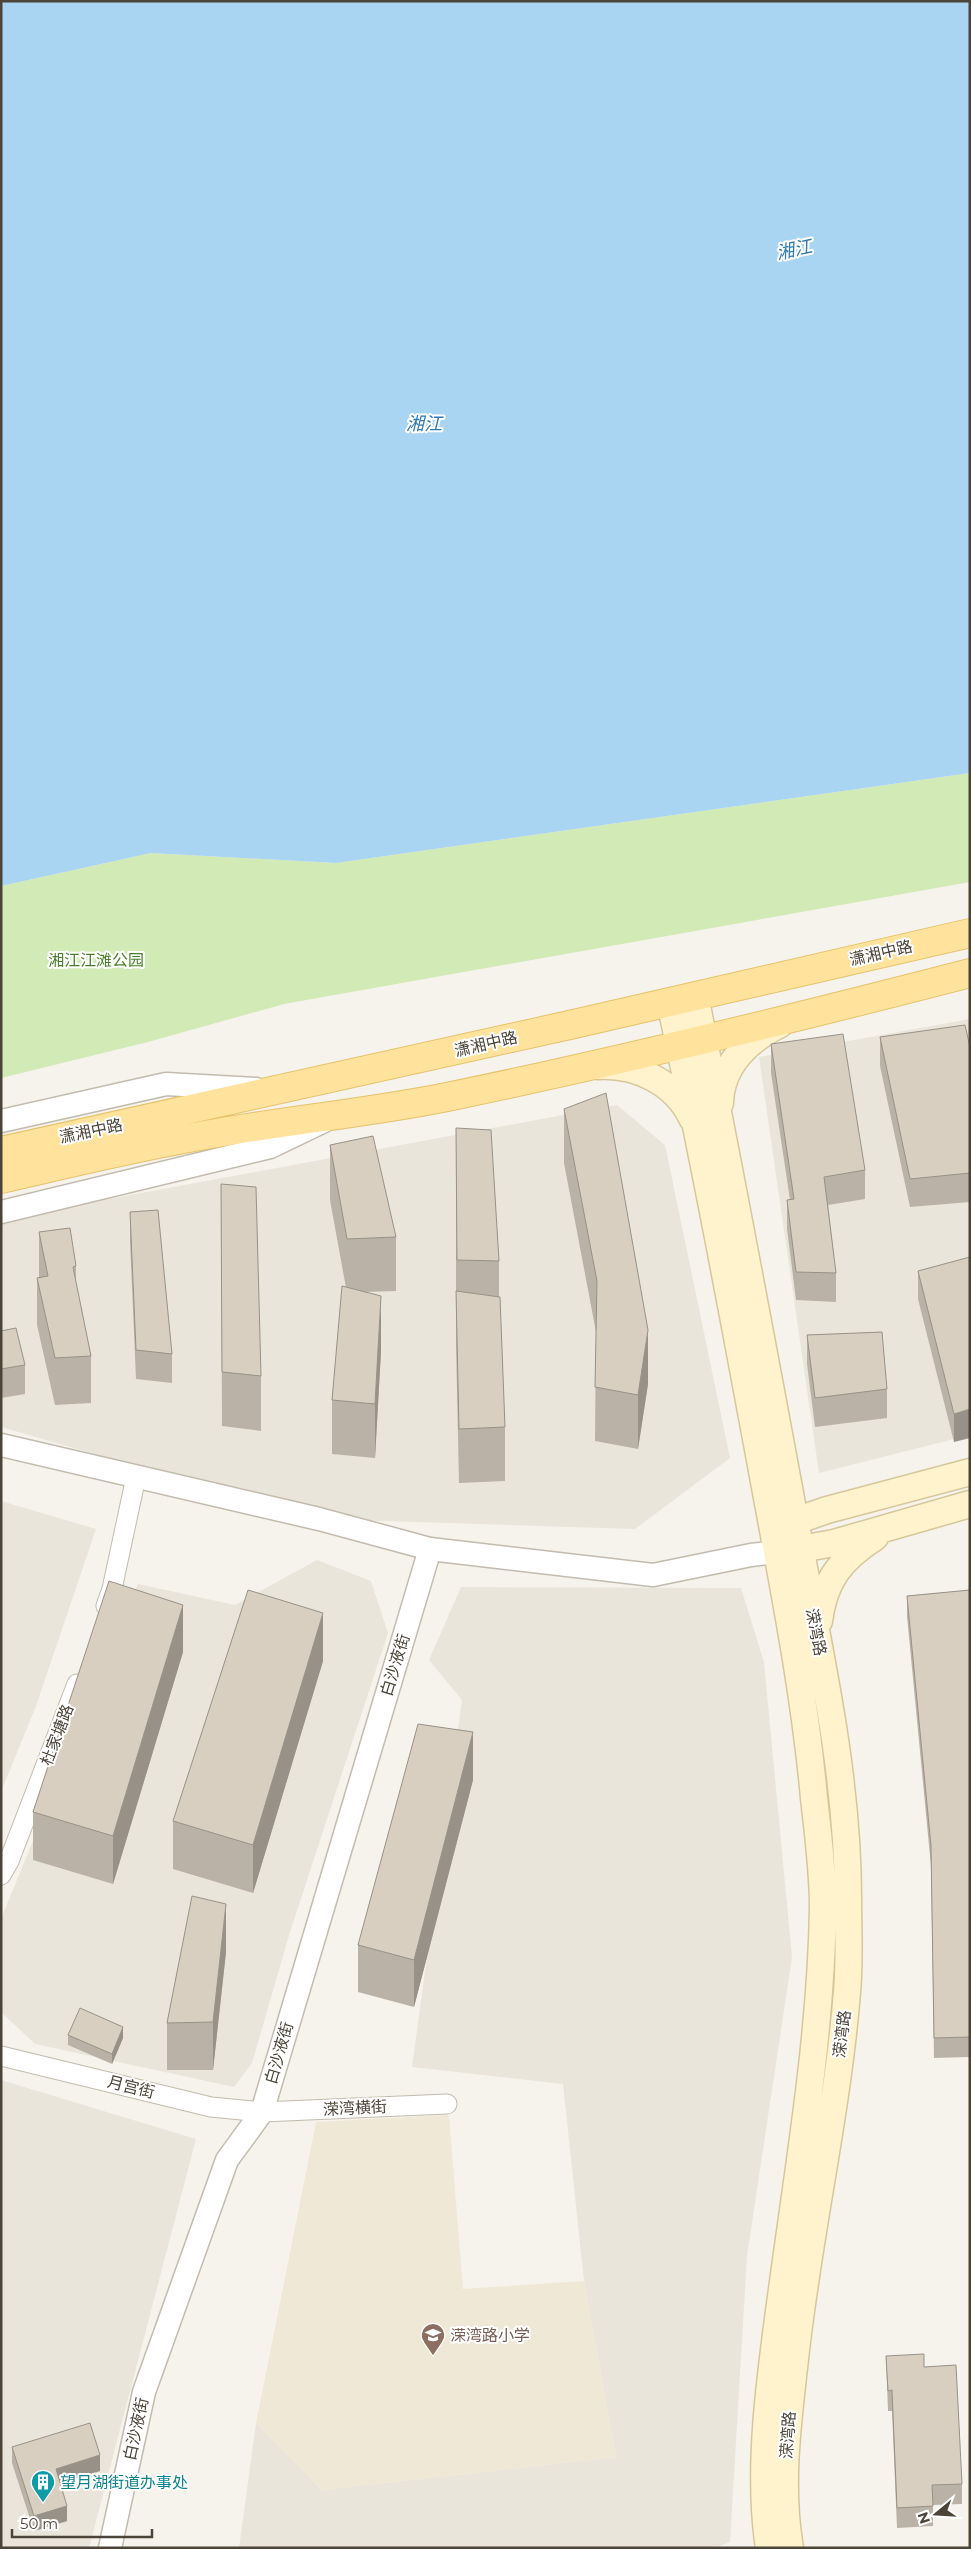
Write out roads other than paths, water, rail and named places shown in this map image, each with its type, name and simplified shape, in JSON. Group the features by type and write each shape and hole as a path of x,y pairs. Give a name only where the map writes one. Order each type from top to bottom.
{"main road":[{"name":"潇湘中路","path":"1,1151 279,1090 970,933"},
{"name":"潇湘中路","path":"1,1179 120,1151 212,1134 334,1117 445,1098 790,1019 970,973"},
{"path":"683,999 787,1538"},
{"path":"769,2548 766,2526 765,2473 769,2410 777,2324 815,2053 823,1902 787,1538 783,1455 710,1132 720,1090 728,1069 741,1050 758,1035 790,1019"},
{"path":"585,1066 629,1068 650,1076 669,1088 710,1132"},
{"path":"783,1455 797,1484 810,1498 822,1504 859,1501 970,1472"},
{"path":"787,1538 859,1501"},
{"path":"787,1538 834,1543 970,1504"},
{"path":"820,1652 818,1626 827,1585 835,1572 866,1543 893,1526"},
{"name":"溁湾路","path":"787,1538 820,1652 842,1799 848,1892 847,1990 834,2103 800,2311 791,2390 786,2458 785,2518 790,2548"}],"street":[{"path":"1,1121 166,1084 279,1090"},
{"path":"1,1212 270,1147 334,1117"},
{"path":"1,1446 318,1519 430,1549 653,1575 752,1555 787,1538"},
{"path":"98,1625 112,1589 136,1477"},
{"name":"白沙液街","path":"110,2548 144,2392 227,2160 262,2112 430,1549"},
{"name":"杜家塘路","path":"1,1876 9,1862 81,1671"},
{"name":"月宫街","path":"1,2056 211,2107 262,2112"},
{"name":"溁湾横街","path":"262,2112 447,2104"}],"water":[{"name":"湘江","path":"1,1 970,1 970,773 336,863 151,853 1,886"}],"place":[{"name":"溁湾路小学","path":"433,2356"},
{"name":"望月湖街道办事处","path":"43,2503"}],"park label":[{"name":"湘江江滩公园","path":"96,960"}]}
